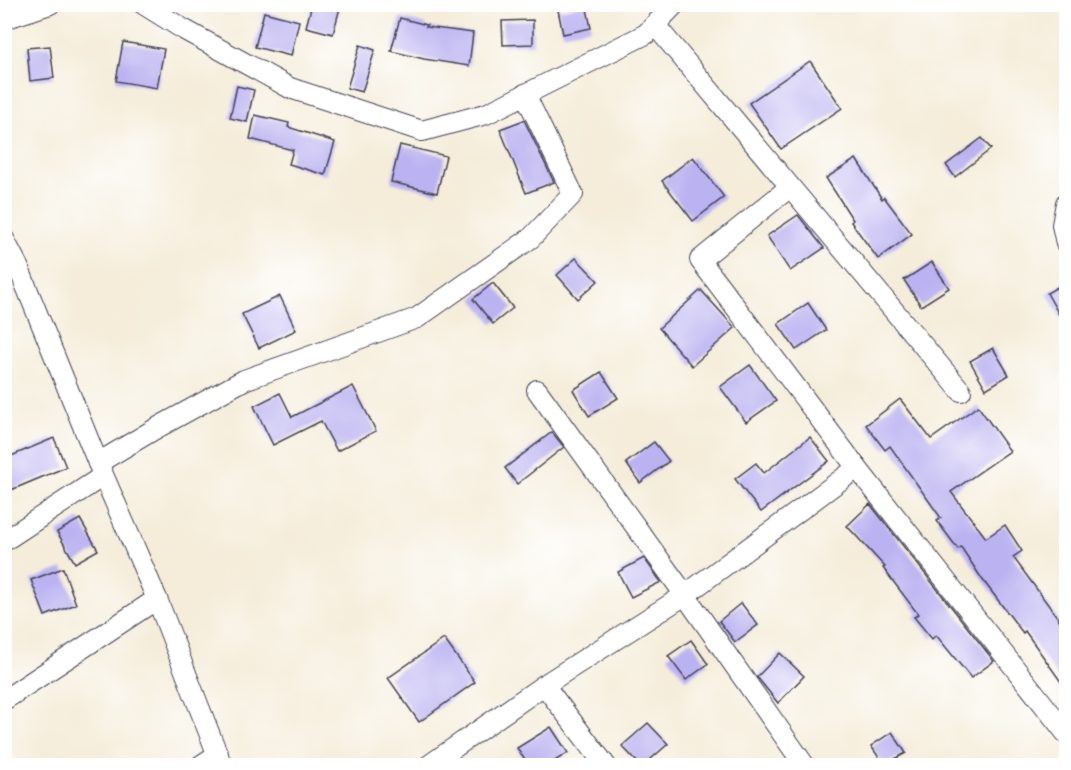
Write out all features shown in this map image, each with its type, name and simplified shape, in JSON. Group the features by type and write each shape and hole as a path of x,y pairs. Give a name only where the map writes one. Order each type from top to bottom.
{"street":[{"path":"4,19 50,4"},
{"path":"143,4 183,29 290,88 422,130 486,114 646,34 675,4"},
{"path":"655,25 961,391"},
{"path":"4,541 100,470 244,380 417,318 531,238 573,194 525,94"},
{"path":"790,187 700,260 857,468 1066,733"},
{"path":"1066,204 1062,225 1066,243"},
{"path":"4,239 17,264 100,470 157,599 220,760 200,765"},
{"path":"537,390 805,765"},
{"path":"428,765 544,685 685,595 857,468"},
{"path":"4,700 157,599"},
{"path":"544,685 606,765"}],"building":[{"path":"312,4 341,4 333,34 306,27"},
{"path":"586,4 591,28 563,34 558,10"},
{"path":"264,12 299,21 291,56 255,47"},
{"path":"400,18 427,25 426,27 473,33 469,66 391,51"},
{"path":"533,20 533,44 503,45 502,21"},
{"path":"123,42 164,49 157,88 116,81"},
{"path":"360,45 375,50 362,92 347,88"},
{"path":"50,46 54,78 30,81 27,48"},
{"path":"810,61 842,108 781,149 749,103"},
{"path":"237,86 254,90 247,122 230,118"},
{"path":"255,115 289,123 288,127 335,142 325,175 289,164 293,150 250,139"},
{"path":"524,120 554,182 526,193 500,129"},
{"path":"982,138 991,149 955,177 946,165"},
{"path":"400,145 446,156 437,193 391,182"},
{"path":"693,157 724,197 693,221 662,181"},
{"path":"856,159 882,199 884,197 912,234 878,259 851,222 853,220 826,178"},
{"path":"798,215 824,248 790,271 767,236"},
{"path":"576,258 598,281 578,299 557,275"},
{"path":"932,262 949,288 921,306 904,280"},
{"path":"1066,282 1066,327 1047,293"},
{"path":"493,283 513,308 493,324 473,299"},
{"path":"701,290 735,328 692,366 659,328"},
{"path":"280,296 296,330 259,348 242,314"},
{"path":"808,303 826,330 796,350 778,324"},
{"path":"993,348 1009,375 986,389 970,361"},
{"path":"750,365 776,401 746,422 720,387"},
{"path":"601,372 618,398 589,416 573,390"},
{"path":"353,386 376,431 337,451 321,421 273,445 254,406 280,393 292,417"},
{"path":"900,399 931,439 978,406 1010,451 951,492 986,538 1005,525 1022,551 1013,557 1066,629 1066,689 1025,631 1023,633 982,579 961,547 958,549 937,521 941,518 890,446 885,450 866,425"},
{"path":"552,432 564,447 517,484 505,468"},
{"path":"810,437 829,461 761,512 735,479 756,463 764,473"},
{"path":"54,438 66,467 4,493 4,459"},
{"path":"654,442 669,461 640,483 626,463"},
{"path":"870,504 994,661 971,678 936,635 932,639 914,617 918,614 883,568 885,567 847,526"},
{"path":"80,519 98,550 75,563 57,532"},
{"path":"644,558 661,582 631,597 618,572"},
{"path":"63,568 76,604 45,616 31,580"},
{"path":"741,603 758,625 735,642 719,621"},
{"path":"444,639 475,682 419,722 388,678"},
{"path":"691,640 708,664 686,680 668,656"},
{"path":"780,653 804,676 778,703 757,677"},
{"path":"648,723 668,744 644,765 640,765 622,746"},
{"path":"551,727 568,753 548,765 528,765 517,748"},
{"path":"892,732 906,753 884,765 871,746"}]}
